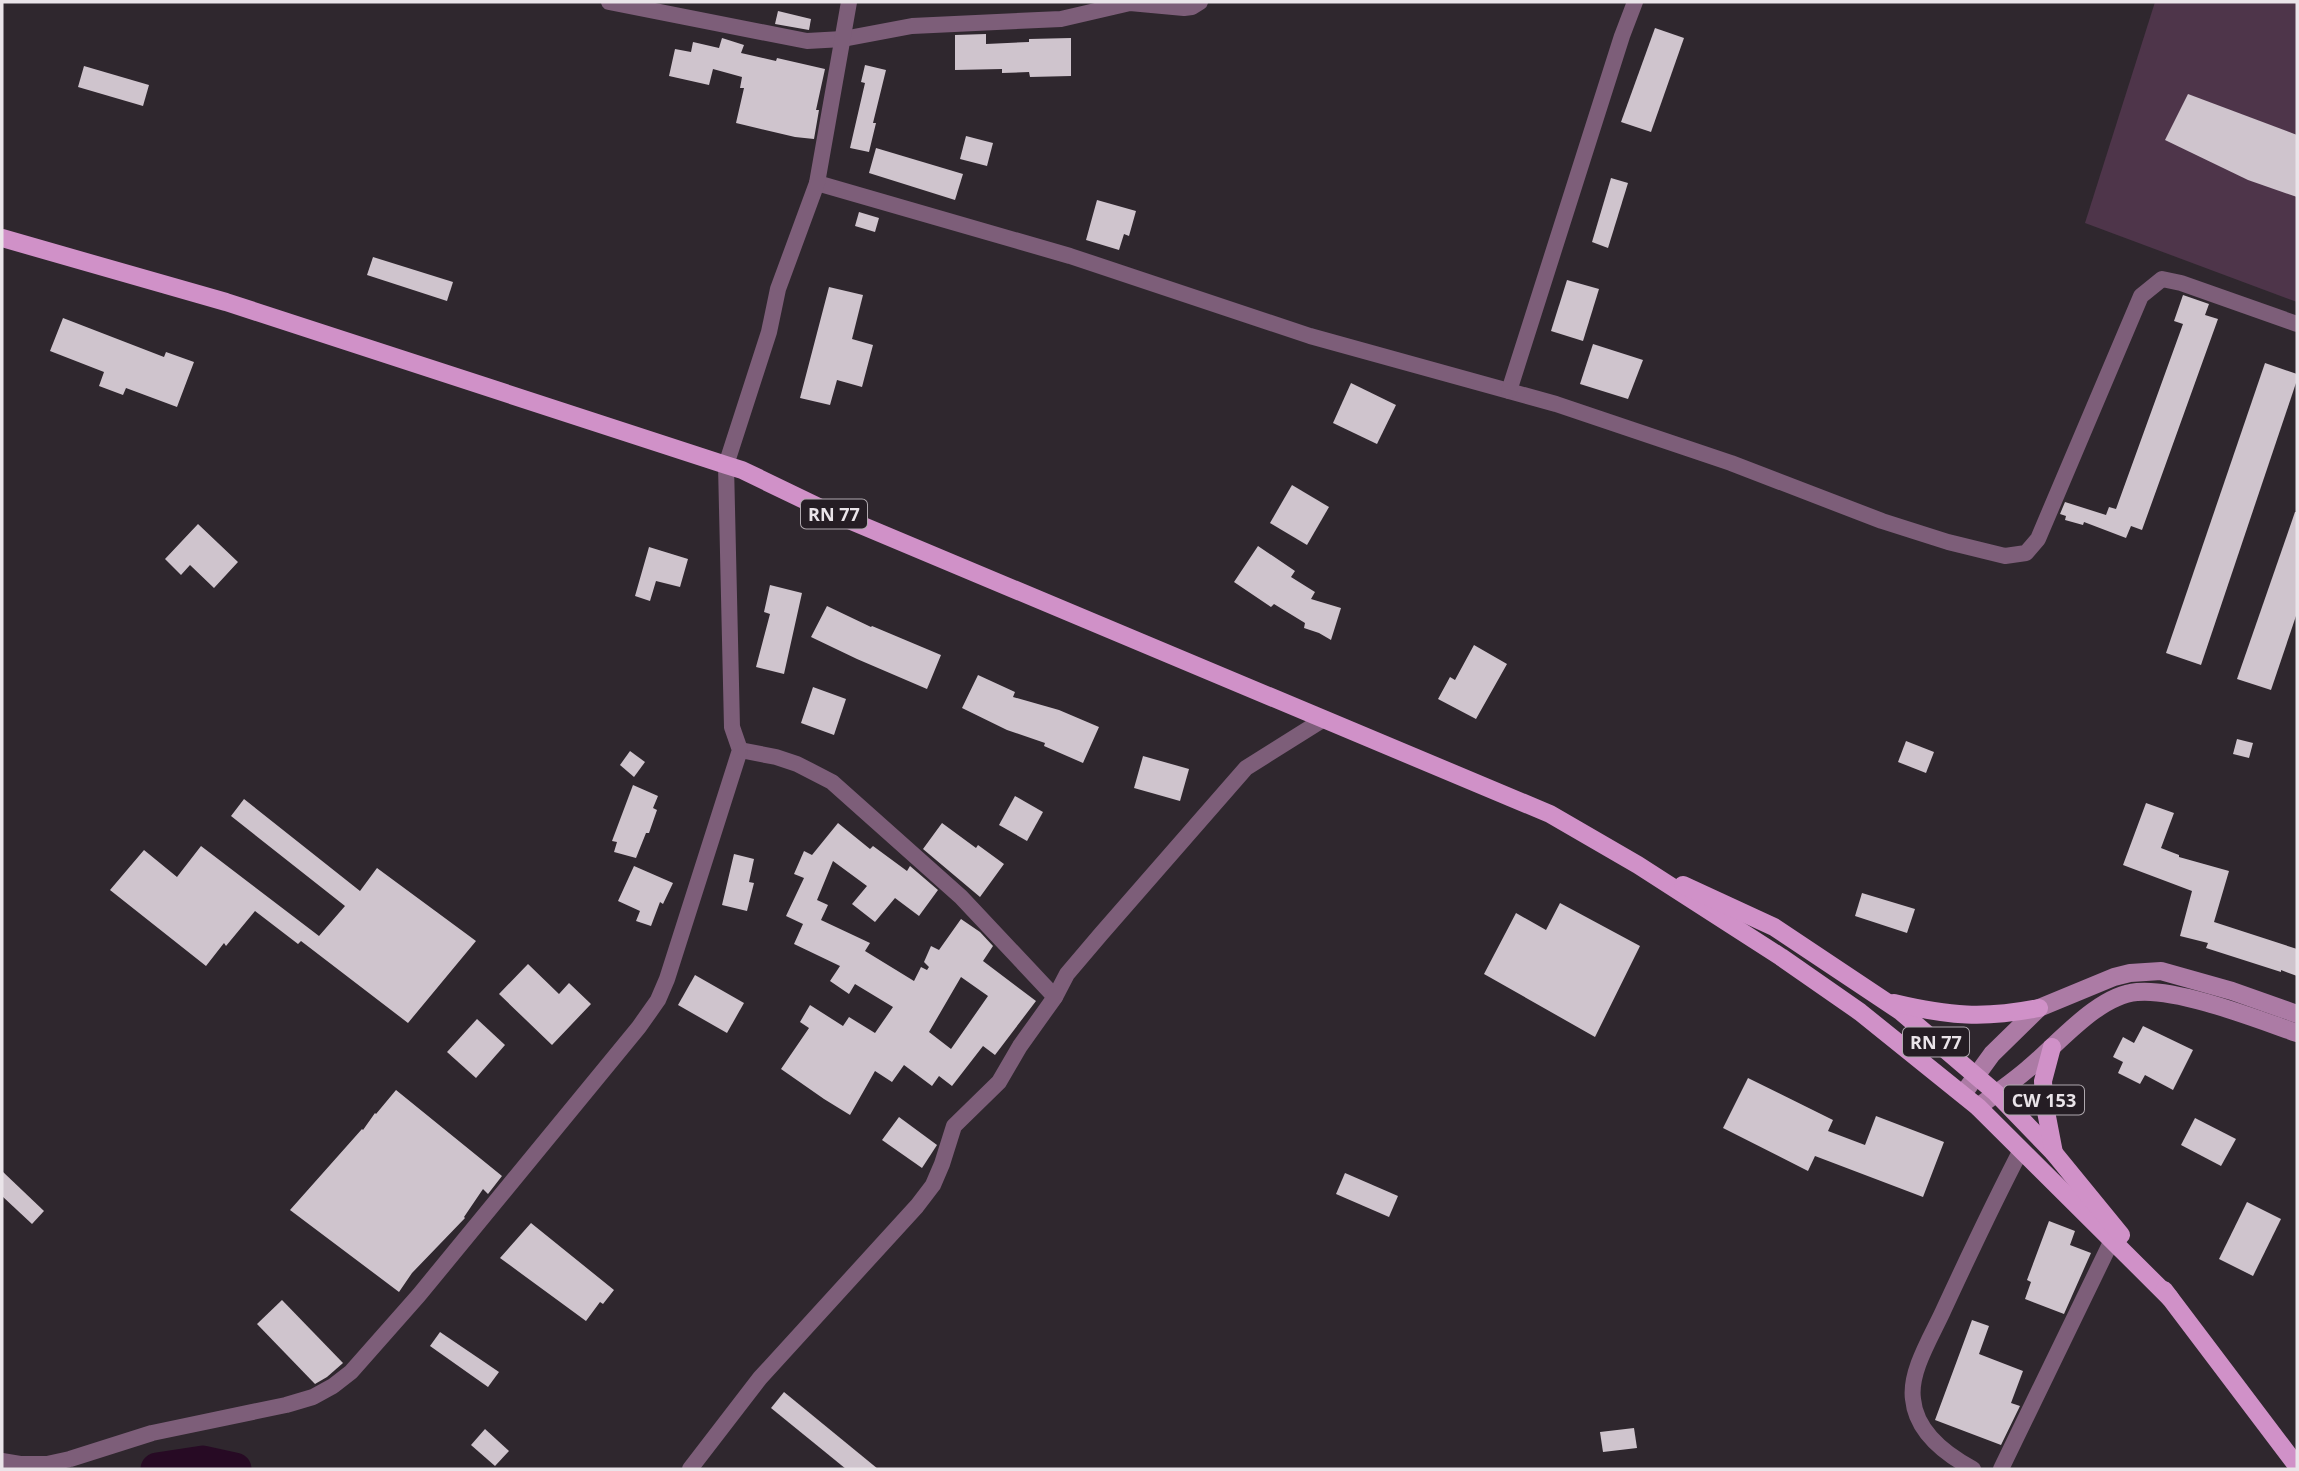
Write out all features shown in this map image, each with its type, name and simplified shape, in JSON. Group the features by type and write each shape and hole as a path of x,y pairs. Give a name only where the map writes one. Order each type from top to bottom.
{"main road":[{"name":"RN 77","path":"2,238 226,302 726,464 825,510 1550,814 1638,865 1781,957 1860,1012 1978,1107 2170,1298"},
{"name":"RN 77","path":"1638,865 1774,927 1900,1011 1996,1093 2054,1153 2170,1298 2297,1467"},
{"path":"1885,1001 1937,1013 1994,1016 2039,1008 2114,977 2161,971 2232,991 2297,1014"},
{"path":"1978,1107 2031,1067 2092,1012 2111,1001 2136,992 2172,994 2297,1033"},
{"path":"1963,1094 2007,1038 2039,1008"},
{"name":"CW 153","path":"2052,1047 2043,1081 2054,1153"}],"street":[{"path":"609,2 807,41 843,40 912,26 1061,19 1130,3 1184,8 1200,2"},
{"path":"2,1461 47,1464 70,1459 152,1433 286,1405 333,1386 351,1371 419,1295 639,1027 658,1000 740,750 732,727 726,464 769,332 778,289 817,183 849,2"},
{"path":"1509,391 1635,2"},
{"path":"817,183 1083,260 1310,336 1556,404 1731,463 1882,521 1948,542 2005,556 2020,556 2033,548 2141,296 2162,279 2181,283 2297,324"},
{"path":"690,1469 760,1378 918,1206 933,1185 943,1164 954,1126 999,1082 1067,974 1246,768 1324,719"},
{"path":"740,750 787,761 832,782 961,897 1055,997"},
{"path":"1973,1469 1924,1431 1915,1413 1912,1388 1926,1349 2021,1150"},
{"path":"2001,1469 2112,1240"}],"shaded area":[{"path":"2155,2 2297,2 2297,302 2085,223"}],"building":[{"path":"778,11 811,19 809,30 775,24"},
{"path":"1655,28 1684,38 1651,132 1621,122"},
{"path":"986,34 986,44 1071,38 1071,76 1030,77 1029,72 1002,73 1002,69 955,70 955,35"},
{"path":"722,38 744,45 741,53 825,69 816,110 819,110 814,139 736,123 744,88 740,88 742,77 713,69 709,85 669,76 675,49 691,52 693,42 719,48"},
{"path":"865,65 886,70 869,152 850,148 865,83 861,82"},
{"path":"84,66 149,85 143,106 78,87"},
{"path":"2188,94 2297,135 2297,197 2248,180 2165,140"},
{"path":"966,136 993,143 987,166 960,159"},
{"path":"876,148 963,174 955,200 869,173"},
{"path":"1611,178 1628,183 1608,248 1592,242"},
{"path":"1097,200 1136,211 1129,236 1124,234 1119,250 1086,240"},
{"path":"859,212 879,218 875,232 855,226"},
{"path":"373,257 453,282 447,301 367,275"},
{"path":"1567,280 1599,289 1583,341 1551,331"},
{"path":"829,287 863,295 852,339 873,345 862,387 837,380 830,405 800,398"},
{"path":"2183,295 2209,304 2205,315 2218,319 2142,530 2131,526 2126,538 2084,522 2083,525 2065,520 2066,516 2060,514 2065,502 2106,515 2109,507 2116,509 2183,324 2174,321"},
{"path":"63,318 164,357 166,352 194,362 177,407 126,388 123,395 99,386 104,372 50,351"},
{"path":"1593,344 1643,360 1628,399 1580,384"},
{"path":"2265,363 2297,374 2297,380 2201,665 2166,653"},
{"path":"1351,383 1396,405 1377,444 1333,423"},
{"path":"1292,485 1329,507 1307,545 1270,523"},
{"path":"2295,512 2297,613 2271,690 2237,679"},
{"path":"198,524 238,562 214,588 190,565 181,575 165,559"},
{"path":"1258,546 1295,571 1291,577 1315,592 1311,599 1341,608 1331,640 1304,628 1305,623 1274,604 1271,607 1234,582"},
{"path":"649,547 688,559 680,587 656,581 650,601 635,596"},
{"path":"770,585 802,593 784,674 756,667 770,614 764,612"},
{"path":"827,606 941,655 927,689 811,637"},
{"path":"1474,645 1507,664 1476,719 1438,699 1450,677 1455,680"},
{"path":"978,675 1015,692 1013,697 1059,710 1099,727 1083,763 1044,746 1045,743 1007,730 962,708"},
{"path":"813,687 846,699 834,735 801,723"},
{"path":"2237,739 2253,743 2249,758 2233,754"},
{"path":"1906,741 1934,752 1926,773 1898,762"},
{"path":"630,751 645,762 634,777 620,765"},
{"path":"1143,756 1189,769 1180,801 1134,788"},
{"path":"633,785 658,796 653,808 657,810 649,833 646,833 636,858 614,852 617,842 612,841"},
{"path":"1015,796 1043,812 1027,841 999,825"},
{"path":"244,799 360,891 377,868 476,941 408,1023 301,941 298,944 255,911 206,966 110,890 144,850 177,877 201,846 319,936 345,906 231,816"},
{"path":"2146,803 2174,813 2161,848 2179,857 2229,871 2214,922 2297,949 2297,976 2206,948 2208,943 2180,936 2192,891 2123,865"},
{"path":"838,823 870,849 873,846 907,871 910,866 938,890 919,916 895,898 875,922 852,904 867,886 833,861 817,900 828,905 821,920 870,943 865,951 914,981 921,967 927,970 929,967 924,962 931,946 939,950 961,919 980,932 993,946 983,961 1036,1001 995,1055 983,1046 952,1086 939,1076 932,1086 904,1065 892,1082 875,1071 850,1115 781,1069 809,1028 800,1022 810,1005 843,1026 849,1017 875,1033 893,1007 855,984 849,994 830,981 840,966 794,944 803,924 786,916 804,878 794,874 804,851 812,855","holes":["961,977 988,996 951,1049 929,1032"]},
{"path":"942,823 1004,864 980,897 923,849"},
{"path":"734,854 754,859 749,882 754,883 747,911 722,905"},
{"path":"634,866 673,883 663,904 660,902 651,926 636,921 640,911 618,901"},
{"path":"1862,893 1915,909 1907,933 1855,916"},
{"path":"1560,903 1640,946 1595,1037 1484,974 1516,913 1546,930"},
{"path":"528,964 559,994 569,983 591,1004 552,1045 499,994"},
{"path":"695,975 744,1003 727,1033 678,1005"},
{"path":"477,1019 505,1045 476,1078 447,1052"},
{"path":"2143,1026 2193,1050 2173,1090 2145,1075 2140,1084 2118,1073 2123,1062 2113,1057 2123,1037 2134,1043"},
{"path":"1748,1078 1833,1120 1828,1131 1865,1145 1876,1116 1944,1142 1923,1197 1815,1156 1808,1171 1723,1128"},
{"path":"396,1090 502,1176 488,1194 483,1189 465,1218 412,1273 399,1292 290,1210"},
{"path":"899,1117 937,1145 922,1168 882,1140"},
{"path":"2195,1118 2236,1139 2221,1166 2181,1145"},
{"path":"2,1171 44,1211 32,1224 2,1196"},
{"path":"1345,1173 1398,1196 1389,1217 1336,1194"},
{"path":"2247,1202 2281,1219 2253,1276 2219,1259"},
{"path":"2049,1221 2075,1231 2070,1245 2091,1253 2064,1314 2025,1299 2031,1282 2027,1280"},
{"path":"531,1223 614,1290 603,1304 600,1302 586,1321 500,1258"},
{"path":"282,1300 343,1363 315,1384 257,1324"},
{"path":"1972,1320 1989,1326 1979,1354 2023,1371 2011,1403 2020,1406 2001,1445 1935,1420"},
{"path":"440,1332 499,1372 488,1387 430,1346"},
{"path":"784,1392 878,1469 846,1469 771,1408"},
{"path":"1634,1428 1637,1448 1603,1452 1600,1432"},
{"path":"485,1429 509,1451 495,1466 471,1445"}],"waterway":[{"path":"157,1469 203,1462 235,1469"}]}
